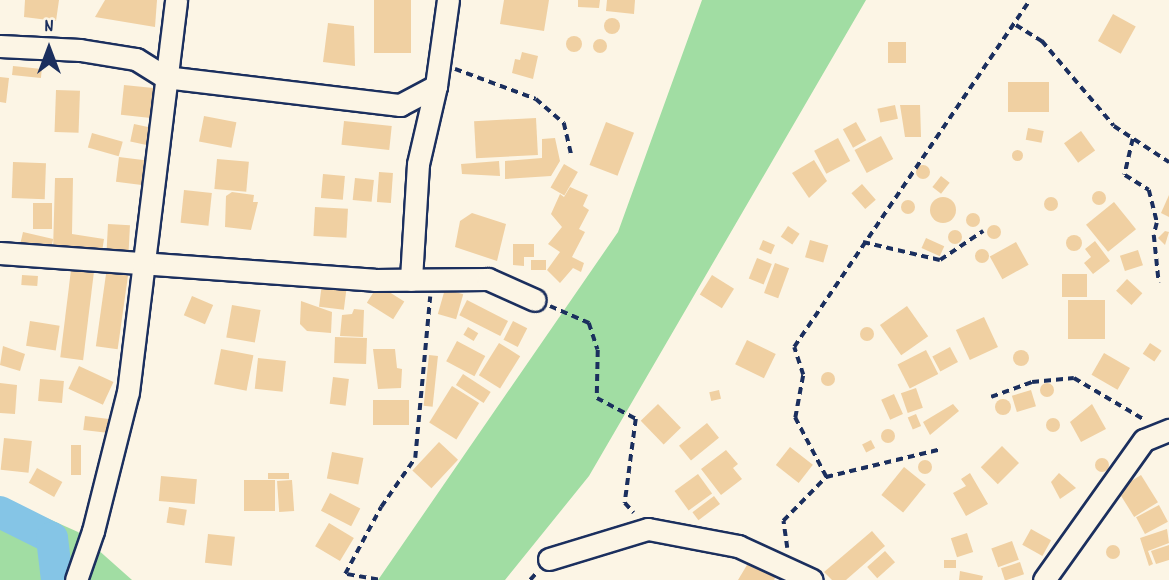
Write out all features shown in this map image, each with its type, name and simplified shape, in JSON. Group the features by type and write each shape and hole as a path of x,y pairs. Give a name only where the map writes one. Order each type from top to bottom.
{"street":[{"path":"76,580 93,531 128,391 176,0"},
{"path":"411,280 418,164 436,86 447,0"},
{"path":"0,46 80,50 135,59 165,77 400,105 436,86"},
{"path":"0,253 98,263 145,261 411,280 488,279 535,300"},
{"path":"1044,580 1143,440 1166,431"},
{"path":"549,559 648,529 738,546 812,580"}],"path":[{"path":"826,477 795,418 803,375 794,347 1030,0"},
{"path":"1015,24 1042,41 1114,126 1169,162"},
{"path":"438,63 536,99 564,123 572,157"},
{"path":"1133,138 1125,175 1149,190 1157,223 1154,235 1159,282"},
{"path":"863,242 940,260 984,231"},
{"path":"378,580 345,575 381,507 415,458 430,297 411,280"},
{"path":"535,300 589,323 598,350 597,398 636,419 625,503 648,529"},
{"path":"991,397 1032,382 1074,378 1166,431"},
{"path":"790,571 783,520 826,477 942,449"}],"green space":[{"path":"702,0 866,0 589,476 505,580 378,580 618,232"},
{"path":"0,497 78,532 132,580 0,580"}],"building":[{"path":"25,0 59,0 56,21 24,17"},
{"path":"105,0 157,0 155,27 95,17"},
{"path":"374,0 411,0 411,53 374,53"},
{"path":"504,0 549,0 544,31 500,24"},
{"path":"578,0 600,0 599,8 578,7"},
{"path":"607,0 635,0 634,14 606,11"},
{"path":"1113,14 1136,27 1121,54 1098,41"},
{"path":"612,18 620,26 612,34 604,26"},
{"path":"328,23 354,26 355,66 323,62"},
{"path":"574,36 582,44 574,52 566,44"},
{"path":"597,39 603,39 607,46 603,53 597,53 593,49 593,43"},
{"path":"888,42 906,42 906,63 888,63"},
{"path":"522,52 538,56 533,79 512,73 515,59 520,60"},
{"path":"13,66 42,69 41,78 12,75"},
{"path":"0,77 9,78 6,103 0,102"},
{"path":"1008,82 1049,82 1049,112 1008,112"},
{"path":"124,85 161,89 158,119 121,115"},
{"path":"56,90 80,91 79,133 55,132"},
{"path":"895,105 898,119 880,122 877,109"},
{"path":"900,105 920,105 921,137 905,137"},
{"path":"204,116 236,122 231,148 199,142"},
{"path":"536,118 538,155 476,158 474,121"},
{"path":"344,121 392,126 389,150 341,145"},
{"path":"606,122 634,133 618,176 590,165"},
{"path":"856,122 866,140 853,148 843,129"},
{"path":"134,124 153,128 149,146 130,142"},
{"path":"1028,128 1044,131 1041,143 1026,140"},
{"path":"1081,131 1095,150 1078,163 1064,143"},
{"path":"92,133 123,142 119,156 88,147"},
{"path":"881,136 893,159 867,173 855,150"},
{"path":"555,138 560,161 551,176 505,179 505,161 542,158 542,139"},
{"path":"838,138 850,161 826,174 814,151"},
{"path":"1017,149 1023,155 1017,161 1011,155"},
{"path":"119,157 151,161 148,186 116,182"},
{"path":"217,159 249,162 246,192 214,189"},
{"path":"814,160 827,181 809,198 792,173"},
{"path":"499,161 500,176 462,174 461,164"},
{"path":"13,162 46,163 45,199 12,198"},
{"path":"564,164 578,172 564,195 550,187"},
{"path":"923,165 928,167 928,177 923,179 918,177 916,172 918,167"},
{"path":"379,172 393,173 391,203 377,202"},
{"path":"323,174 345,176 343,200 321,198"},
{"path":"941,176 950,183 941,194 932,187"},
{"path":"55,178 73,178 72,234 104,239 101,258 53,251"},
{"path":"355,178 374,180 372,202 353,200"},
{"path":"862,184 876,200 865,209 851,193"},
{"path":"570,187 588,195 583,206 589,210 579,229 585,232 572,257 584,263 581,272 573,268 560,283 547,270 560,252 548,244 562,227 551,214 560,194 564,197"},
{"path":"184,190 212,193 208,226 181,223"},
{"path":"1099,191 1104,193 1104,203 1099,205 1094,203 1092,198 1094,193"},
{"path":"232,192 254,195 253,202 258,202 251,230 225,227 226,196"},
{"path":"1169,195 1169,217 1161,213"},
{"path":"943,197 952,201 956,210 952,219 943,223 934,219 930,210 934,201"},
{"path":"1051,197 1056,199 1056,209 1051,211 1046,209 1044,204 1046,199"},
{"path":"908,200 913,202 913,212 908,214 903,212 901,207 903,202"},
{"path":"1114,202 1136,229 1108,252 1086,225"},
{"path":"33,203 52,203 52,229 33,229"},
{"path":"315,207 348,209 346,238 313,236"},
{"path":"472,213 506,224 497,261 455,247 460,221"},
{"path":"973,213 978,215 978,225 973,227 968,225 966,220 968,215"},
{"path":"108,224 130,225 129,251 107,250"},
{"path":"994,225 999,227 999,237 994,239 989,237 987,232 989,227"},
{"path":"788,226 800,234 792,245 781,237"},
{"path":"955,230 960,232 960,242 955,244 950,242 948,237 950,232"},
{"path":"1165,231 1169,232 1165,245 1158,238"},
{"path":"23,232 53,239 51,250 21,243"},
{"path":"1074,235 1082,243 1074,251 1066,243"},
{"path":"926,238 944,246 940,256 922,248"},
{"path":"763,240 775,245 771,254 759,249"},
{"path":"810,240 828,245 823,263 805,257"},
{"path":"1095,241 1110,261 1093,274 1084,263 1091,257 1085,249"},
{"path":"1016,242 1029,265 1002,279 990,257"},
{"path":"513,244 534,244 534,257 524,257 524,266 513,265"},
{"path":"982,249 987,251 987,261 982,263 977,261 975,256 977,251"},
{"path":"1138,250 1143,265 1125,271 1120,256"},
{"path":"757,258 772,264 764,284 749,278"},
{"path":"531,260 546,260 546,270 531,270"},
{"path":"775,263 789,268 778,298 764,293"},
{"path":"107,267 129,270 118,349 96,346"},
{"path":"71,270 94,273 83,360 60,357"},
{"path":"1062,274 1087,274 1087,297 1062,297"},
{"path":"22,275 38,276 37,286 21,285"},
{"path":"712,275 734,289 722,308 700,295"},
{"path":"1127,279 1142,293 1131,305 1116,291"},
{"path":"322,283 347,286 344,310 319,307"},
{"path":"378,285 404,301 393,319 367,303"},
{"path":"445,289 463,294 456,319 438,314"},
{"path":"192,296 213,305 205,324 184,315"},
{"path":"467,300 508,321 500,336 459,315"},
{"path":"1068,300 1105,300 1105,339 1068,339"},
{"path":"301,301 332,312 331,333 307,331 300,324"},
{"path":"232,305 261,310 255,343 226,337"},
{"path":"907,306 928,336 901,355 880,325"},
{"path":"354,309 364,310 363,337 340,336 342,315 352,314"},
{"path":"984,317 998,347 970,360 956,330"},
{"path":"30,321 60,326 56,350 26,346"},
{"path":"513,321 527,328 518,347 503,340"},
{"path":"468,327 478,333 474,341 463,335"},
{"path":"867,327 872,329 872,339 867,341 862,339 860,334 862,329"},
{"path":"335,337 367,338 366,364 334,363"},
{"path":"747,340 776,354 764,378 735,364"},
{"path":"457,341 485,356 474,376 446,361"},
{"path":"499,343 520,356 500,388 479,375"},
{"path":"1150,343 1162,351 1154,362 1143,354"},
{"path":"3,346 25,354 20,371 0,365"},
{"path":"950,347 958,362 940,371 932,356"},
{"path":"221,349 253,355 247,391 214,384"},
{"path":"373,349 395,349 397,368 402,369 401,388 378,389"},
{"path":"926,350 938,374 910,389 897,365"},
{"path":"1021,350 1029,358 1021,366 1013,358"},
{"path":"1104,353 1130,368 1117,390 1092,375"},
{"path":"429,355 438,356 433,407 424,406"},
{"path":"258,358 286,361 283,392 255,389"},
{"path":"79,366 113,382 103,405 68,389"},
{"path":"828,372 833,374 833,384 828,386 823,384 821,379 823,374"},
{"path":"463,374 491,392 484,403 456,385"},
{"path":"333,377 349,379 346,406 330,404"},
{"path":"40,379 64,381 62,403 38,401"},
{"path":"0,383 17,385 15,414 0,413"},
{"path":"1044,383 1050,383 1054,390 1050,397 1044,397 1040,393 1040,387"},
{"path":"452,386 479,403 456,439 429,422"},
{"path":"916,388 923,408 908,413 901,393"},
{"path":"719,390 721,399 711,401 709,392"},
{"path":"1031,390 1036,406 1017,412 1012,396"},
{"path":"894,394 903,414 890,420 881,400"},
{"path":"1003,399 1011,407 1003,415 995,407"},
{"path":"373,400 409,400 409,425 373,425"},
{"path":"658,404 681,428 664,444 641,421"},
{"path":"953,404 959,411 930,435 923,422"},
{"path":"1092,404 1106,429 1081,442 1070,422"},
{"path":"916,414 921,426 913,429 908,418"},
{"path":"85,416 111,419 109,433 83,430"},
{"path":"1053,418 1058,420 1058,430 1053,432 1048,430 1046,425 1048,420"},
{"path":"707,423 719,438 691,460 679,446"},
{"path":"888,429 893,431 893,441 888,443 883,441 881,436 883,431"},
{"path":"4,438 32,441 29,473 1,470"},
{"path":"871,440 875,448 866,453 862,445"},
{"path":"439,442 458,460 431,488 412,471"},
{"path":"71,445 81,445 81,475 71,475"},
{"path":"1002,446 1019,463 998,484 981,467"},
{"path":"790,447 813,465 799,483 776,465"},
{"path":"726,450 738,464 733,468 742,479 721,495 701,469"},
{"path":"332,452 363,458 358,485 327,479"},
{"path":"1102,458 1107,460 1107,470 1102,472 1097,470 1095,465 1097,460"},
{"path":"925,460 930,462 930,472 925,474 920,472 918,467 920,462"},
{"path":"904,467 926,485 903,513 881,495"},
{"path":"37,468 62,482 54,497 29,483"},
{"path":"268,473 289,473 289,479 268,479"},
{"path":"970,473 988,504 966,516 953,493 966,486 961,479"},
{"path":"1059,473 1076,488 1060,499 1051,482"},
{"path":"698,474 712,493 689,510 675,491"},
{"path":"1141,475 1158,502 1134,517 1117,490"},
{"path":"161,476 197,479 195,504 159,501"},
{"path":"244,480 275,480 275,511 244,511"},
{"path":"292,480 294,511 279,512 277,481"},
{"path":"330,493 360,508 351,526 321,511"},
{"path":"714,496 720,504 698,520 692,512"},
{"path":"1159,505 1168,522 1145,534 1136,517"},
{"path":"169,507 187,510 184,526 166,523"},
{"path":"329,523 354,538 340,561 315,546"},
{"path":"1031,529 1051,540 1042,556 1022,545"},
{"path":"1167,529 1169,543 1148,551 1153,564 1149,566 1140,538"},
{"path":"872,531 885,546 846,580 832,580 824,572"},
{"path":"967,533 973,552 957,557 951,538"},
{"path":"208,534 235,537 232,566 205,563"},
{"path":"1012,541 1019,560 998,567 991,549"},
{"path":"1113,545 1118,547 1118,557 1113,559 1108,557 1106,552 1108,547"},
{"path":"1169,545 1169,560 1156,564 1151,551"},
{"path":"885,551 895,562 877,578 867,567"},
{"path":"750,560 776,576 774,580 738,580"},
{"path":"944,560 956,560 956,568 944,568"},
{"path":"1020,562 1024,574 1005,580 1001,568"},
{"path":"960,571 983,576 982,580 959,580"}],"waterway":[{"path":"0,512 52,538 57,580"}]}
